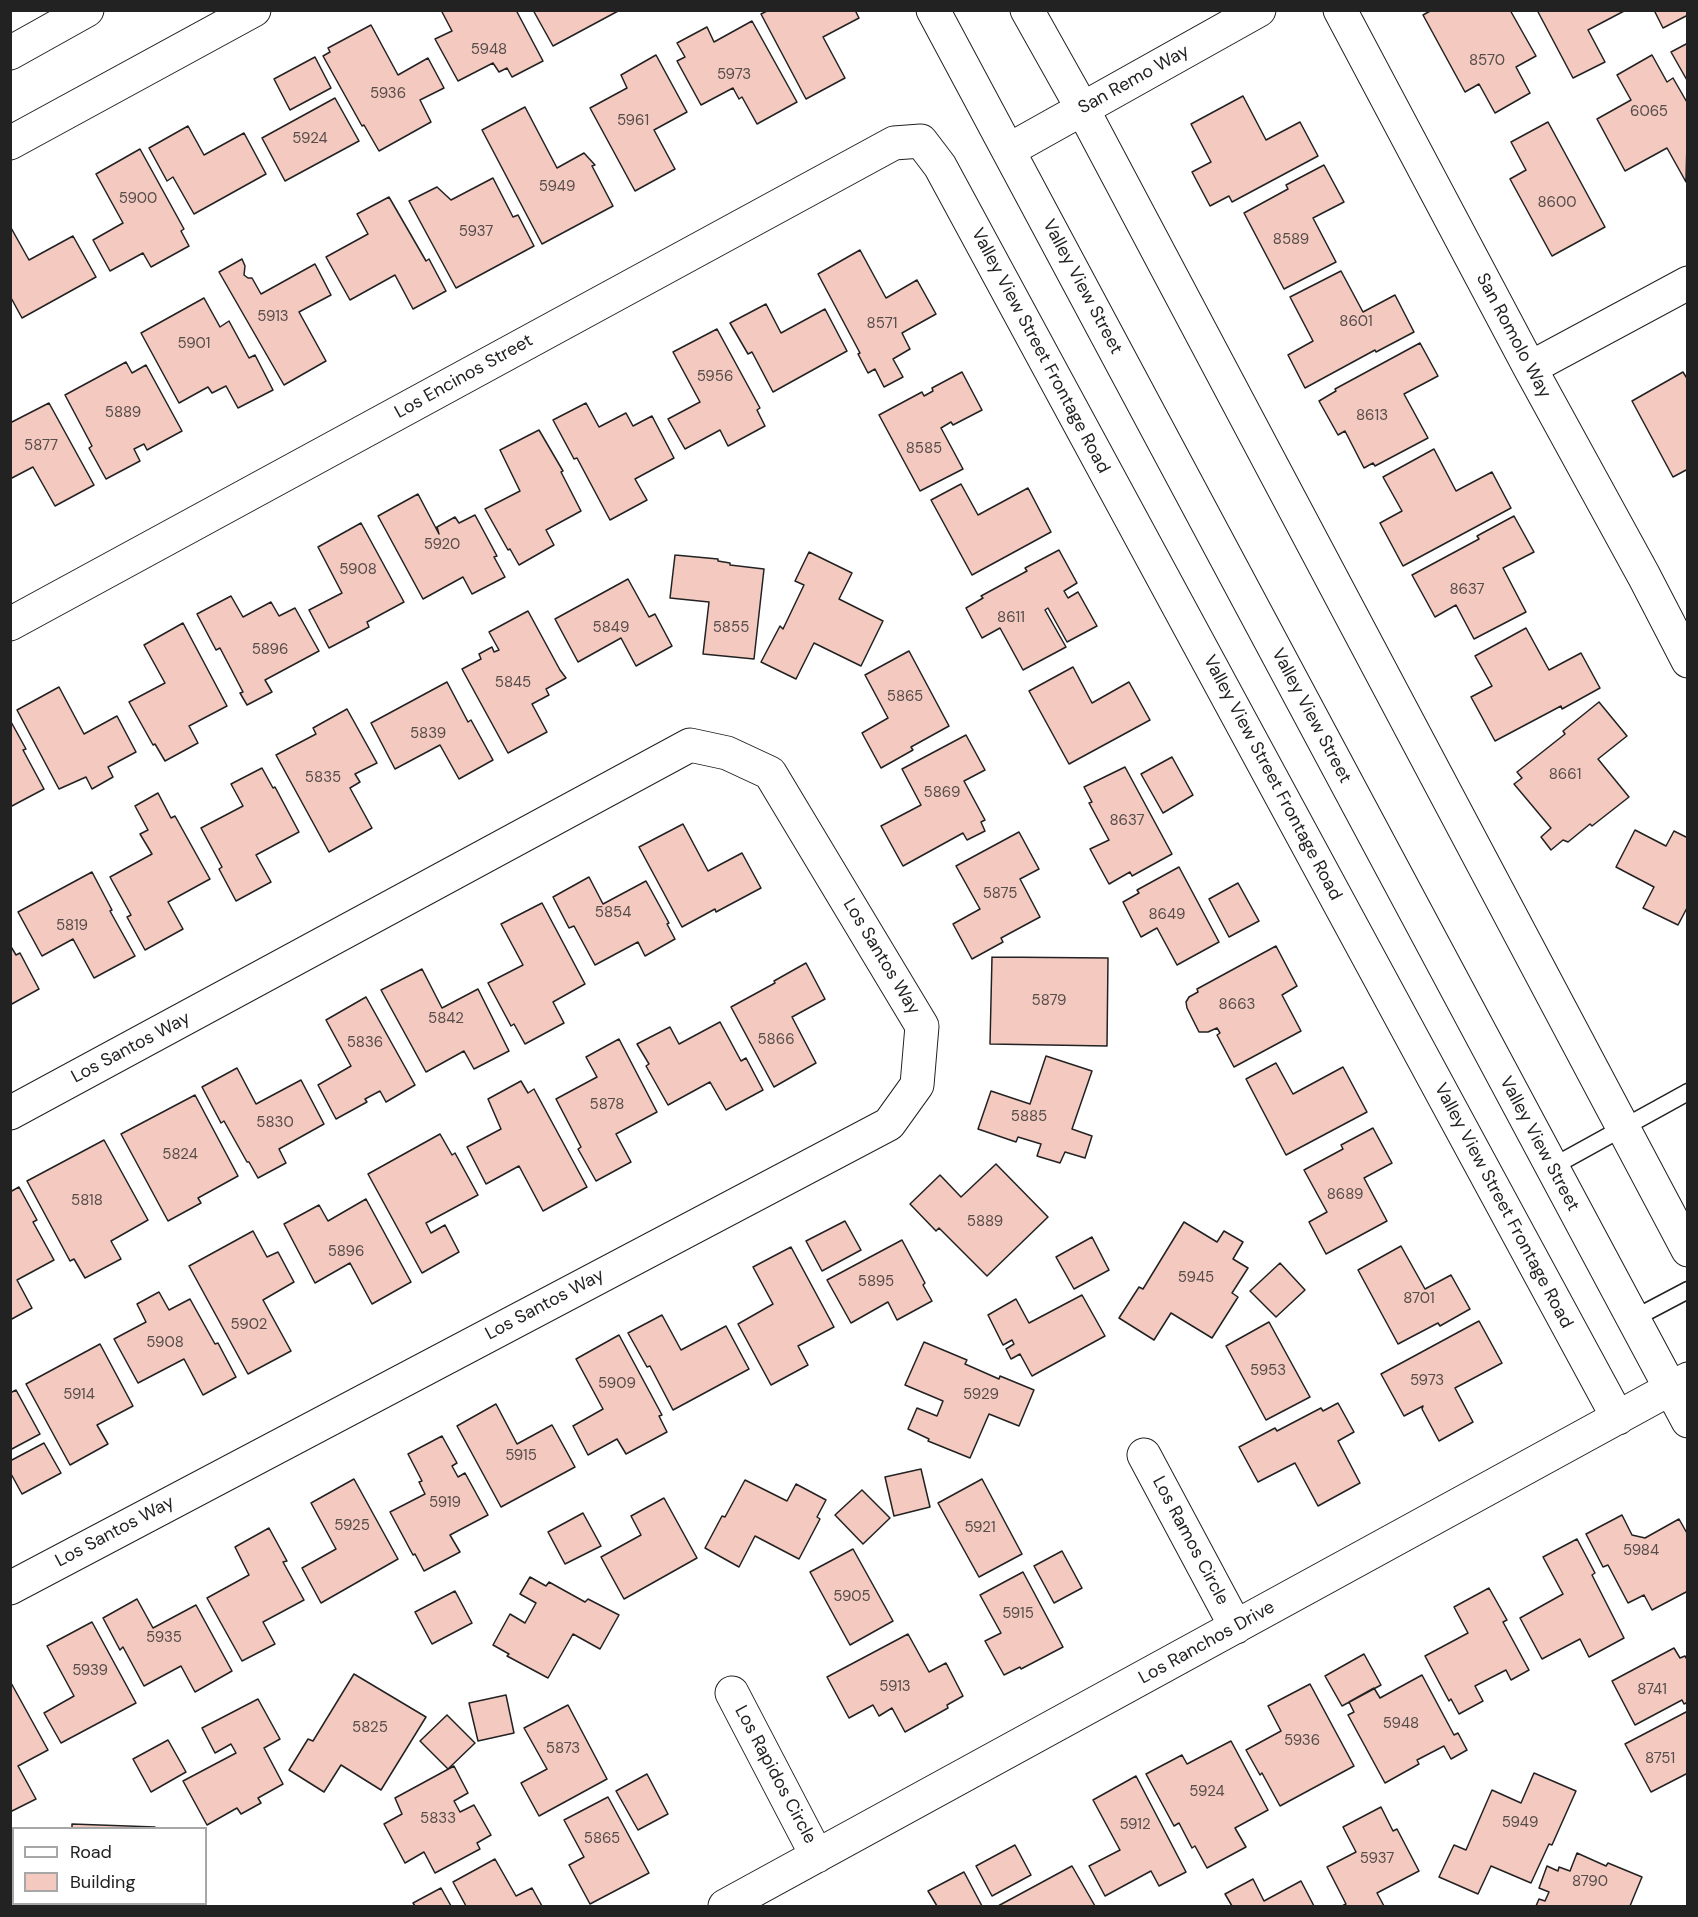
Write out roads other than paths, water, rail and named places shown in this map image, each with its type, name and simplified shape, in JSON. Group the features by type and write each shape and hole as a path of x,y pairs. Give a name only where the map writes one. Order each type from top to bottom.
{"street":[{"path":"10,53 87,10"},
{"path":"10,143 254,10"},
{"name":"Valley View Street","path":"933,10 1633,1319 1679,1384 1688,1421"},
{"path":"1027,10 1082,108 1688,1250"},
{"name":"San Remo Way","path":"1009,150 1258,10"},
{"name":"San Romolo Way","path":"1340,10 1688,661"},
{"name":"Los Encinos Street","path":"10,624 894,143 921,141"},
{"name":"Valley View Street Frontage Road","path":"921,141 940,166 1618,1418"},
{"path":"1530,368 1688,283"},
{"name":"Los Santos Way","path":"10,1113 690,745 727,753 770,773 922,1026 917,1085 888,1124 10,1588"},
{"name":"Los Ranchos Drive","path":"725,1906 1679,1384"},
{"name":"Los Ramos Circle","path":"1144,1455 1236,1627"},
{"name":"Los Rapidos Circle","path":"732,1693 817,1856"}],"lane":[{"path":"1552,1167 1688,1092"},
{"path":"1633,1319 1688,1290"}]}
